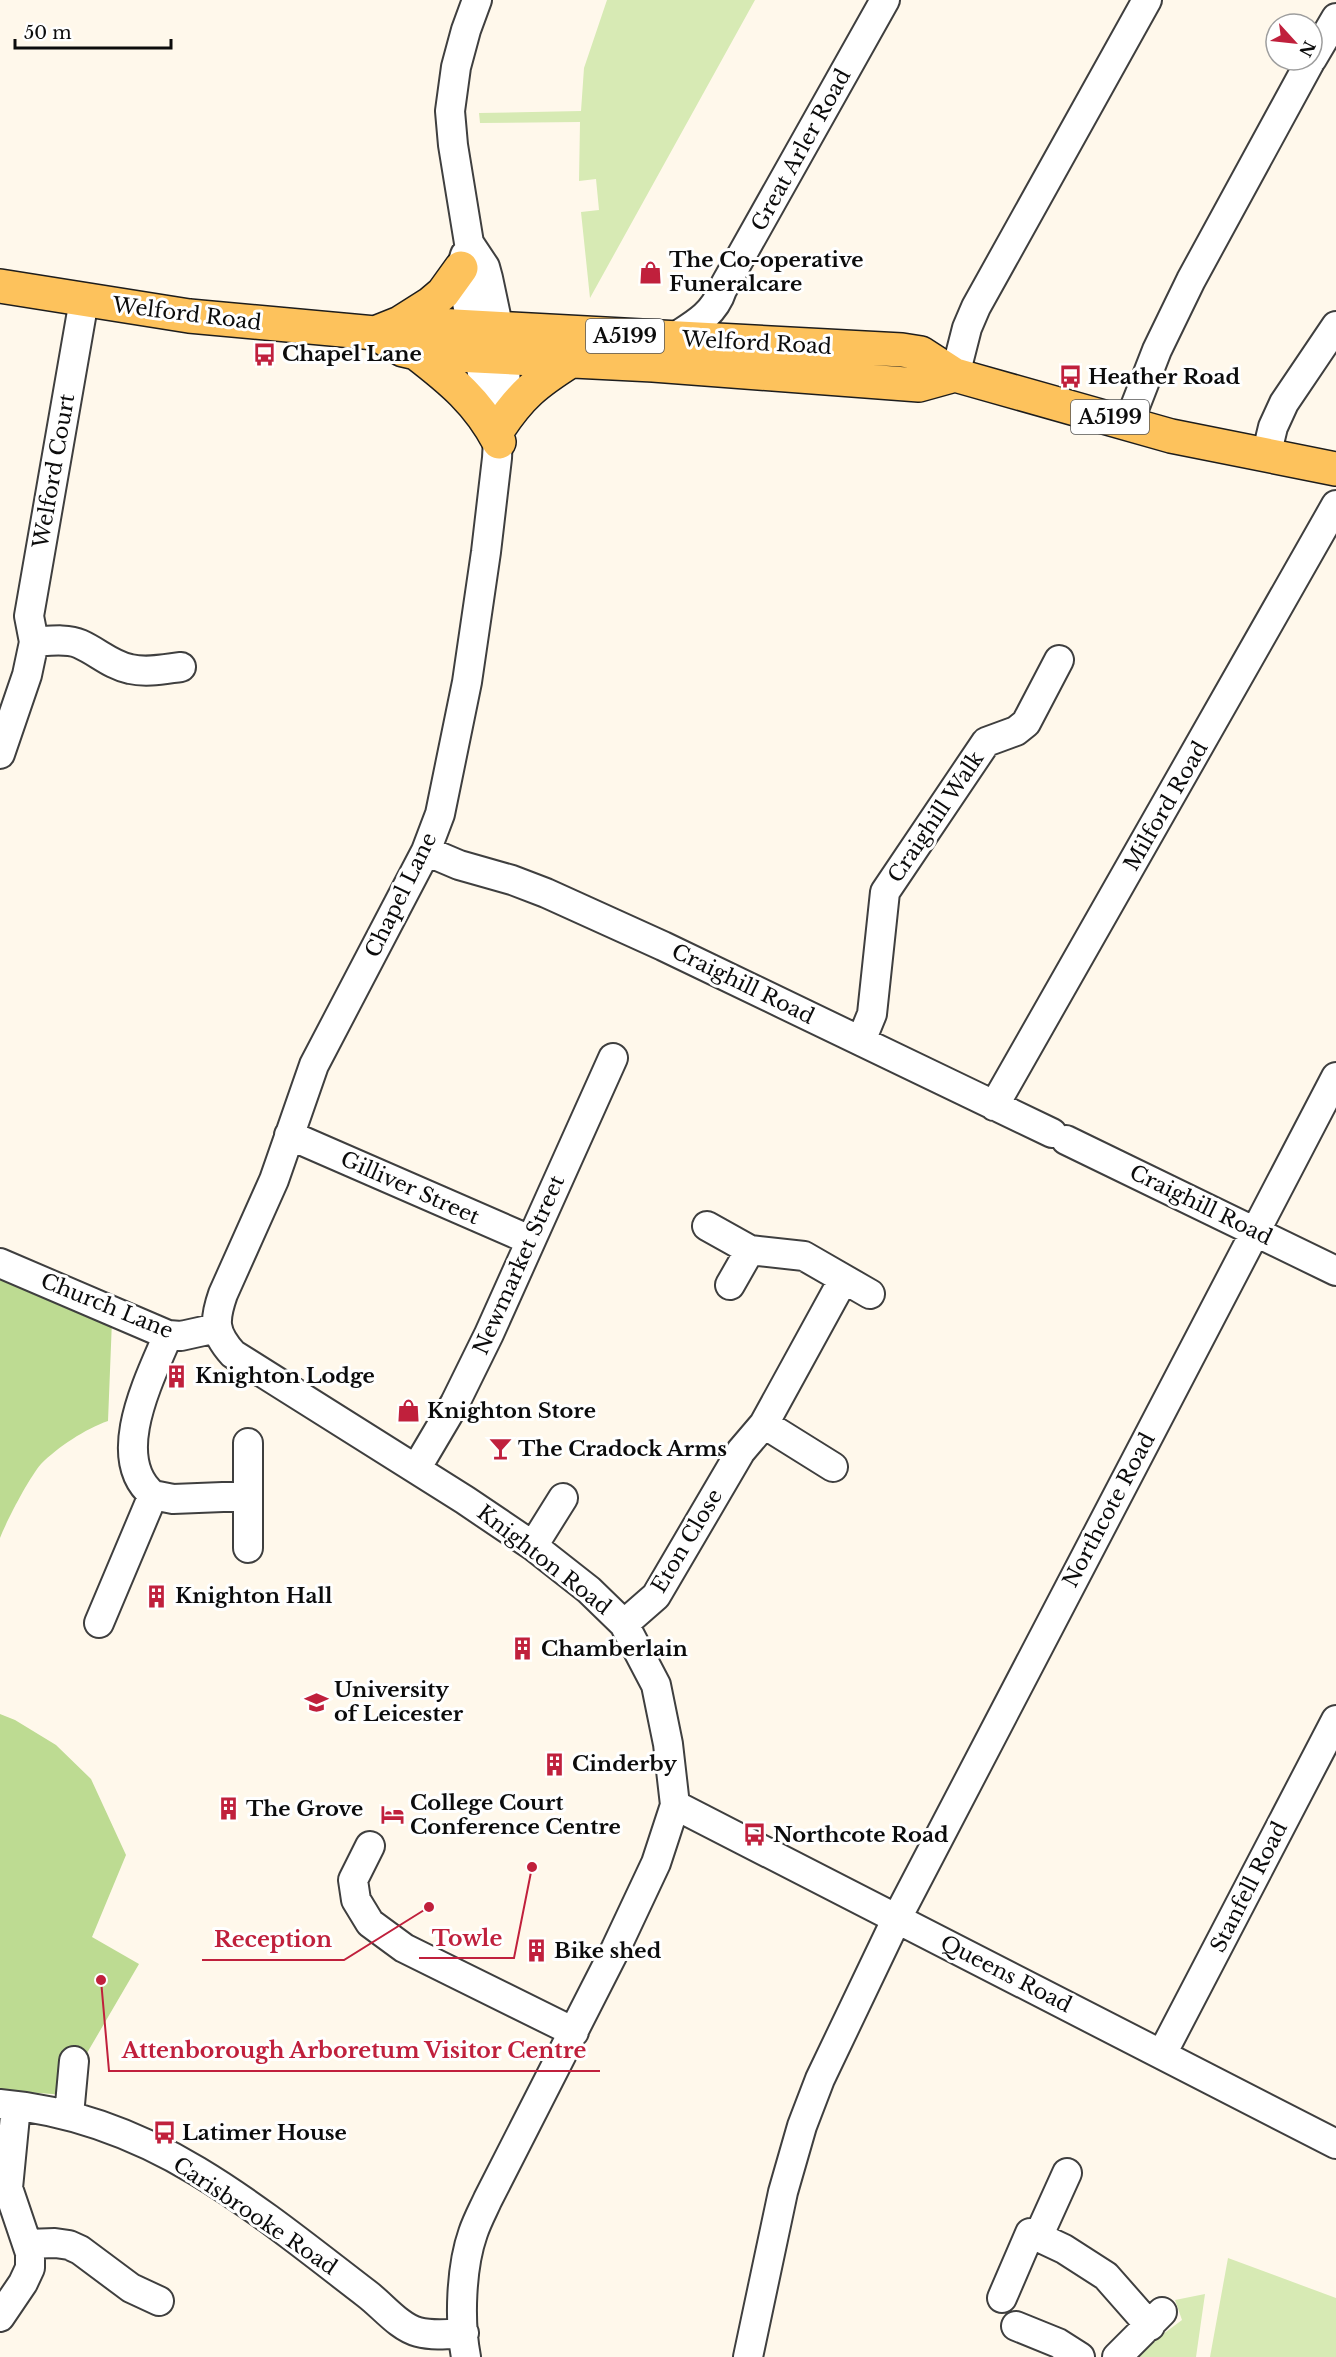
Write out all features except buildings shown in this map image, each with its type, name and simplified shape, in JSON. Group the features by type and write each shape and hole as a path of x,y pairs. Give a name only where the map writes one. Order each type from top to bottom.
{"main road":[{"path":"387,328 430,304 444,293 465,256"},
{"name":"Welford Road","path":"0,286 189,316 387,328 488,342 569,362 653,365 919,385 955,375"},
{"name":"Welford Road","path":"387,328 403,350 416,353 488,342 672,339 902,350 921,353 955,375 1171,436 1336,469"},
{"path":"416,353 466,394 488,422 499,430 514,404 528,390 569,362"}],"street":[{"path":"465,256 450,111 456,67 477,0"},
{"name":"Great Arler Road","path":"672,339 707,315 719,301 722,290 885,0"},
{"path":"955,375 976,307 1147,0"},
{"path":"1324,39 1336,18"},
{"path":"1129,423 1157,350 1191,280 1305,72"},
{"name":"Chapel Lane","path":"220,1335 217,1313 223,1294 274,1180 314,1065 426,851 440,814 478,617 499,430 506,396 488,342 485,267 465,256"},
{"name":"Welford Court","path":"0,754 27,675 34,642 29,616 84,300"},
{"path":"719,301 732,326 751,343"},
{"path":"1266,456 1273,427 1284,403 1336,326"},
{"name":"Milford Road","path":"994,1106 1336,505"},
{"path":"34,642 60,640 78,643 110,662 131,669 151,671 181,667"},
{"name":"Craighill Walk","path":"861,1041 872,1014 885,892 986,742 1017,731 1026,723 1059,660"},
{"name":"Craighill Road","path":"426,851 546,892 861,1041 1336,1271"},
{"name":"Newmarket Street","path":"416,1469 455,1403 489,1334 613,1058"},
{"name":"Northcote Road","path":"748,2357 783,2192 802,2126 820,2079 897,1918 1336,1077"},
{"name":"Gilliver Street","path":"289,1135 530,1240"},
{"path":"707,1226 750,1250 804,1256 870,1294"},
{"path":"730,1285 750,1250"},
{"name":"Church Lane","path":"0,1263 163,1333 181,1336 220,1335"},
{"name":"Eton Close","path":"624,1624 656,1596 741,1451 764,1424 795,1372 843,1280"},
{"path":"163,1333 135,1428 133,1454 137,1474 144,1487 153,1495 173,1499 248,1496"},
{"name":"Knighton Road","path":"220,1335 245,1362 416,1469 533,1546 589,1590 624,1624 656,1684 668,1744 675,1805 656,1863 472,2234 465,2267 465,2345"},
{"path":"764,1424 833,1467"},
{"path":"248,1443 248,1548"},
{"path":"99,1623 153,1495"},
{"path":"533,1546 563,1498"},
{"name":"Stanfell Road","path":"1162,2054 1336,1720"},
{"name":"Queens Road","path":"675,1805 1336,2144"},
{"path":"370,1846 353,1880 356,1900 370,1923 445,1982 574,2032"},
{"path":"69,2115 74,2061"},
{"path":"2,2311 23,2283 30,2268 30,2253 8,2188 8,2105"},
{"name":"Carisbrooke Road","path":"8,2105 69,2115 124,2135 197,2171 370,2296 406,2326 417,2332 434,2334 465,2345"},
{"path":"1002,2298 1067,2173"},
{"path":"1039,2227 1064,2249 1106,2276 1156,2319 1117,2357"},
{"path":"27,2244 69,2245 80,2250 131,2288 159,2301"},
{"path":"1016,2326 1058,2343 1080,2357"}],"green space":[{"path":"607,0 755,0 590,298 581,212 599,210 596,179 579,181 580,122 480,123 479,113 581,111 584,68"},
{"path":"0,1273 112,1320 108,1421 72,1439 41,1464 0,1538"},
{"path":"0,1714 15,1720 56,1745 91,1779 126,1855 92,1937 139,1964 80,2065 78,2096 0,2090"},
{"path":"1228,2258 1336,2298 1336,2357 1210,2357"},
{"path":"1205,2294 1196,2357 1132,2357 1182,2320 1175,2300"}],"place":[{"name":"The Co-operative Funeralcare","path":"651,272"},
{"name":"Chapel Lane","path":"264,354"},
{"name":"Heather Road","path":"1070,377"},
{"name":"Knighton Lodge","path":"177,1376"},
{"name":"Knighton Store","path":"409,1411"},
{"name":"The Cradock Arms","path":"500,1449"},
{"name":"Knighton Hall","path":"157,1596"},
{"name":"Chamberlain","path":"523,1649"},
{"name":"University of Leicester","path":"316,1702"},
{"name":"Cinderby","path":"554,1764"},
{"name":"The Grove","path":"228,1809"},
{"name":"College Court Conference Centre","path":"392,1815"},
{"name":"Northcote Road","path":"755,1835"},
{"name":"Towle","path":"532,1867"},
{"name":"Reception","path":"429,1907"},
{"name":"Bike shed","path":"536,1951"},
{"name":"Attenborough Arboretum Visitor Centre","path":"101,1980"},
{"name":"Latimer House","path":"164,2133"}]}
